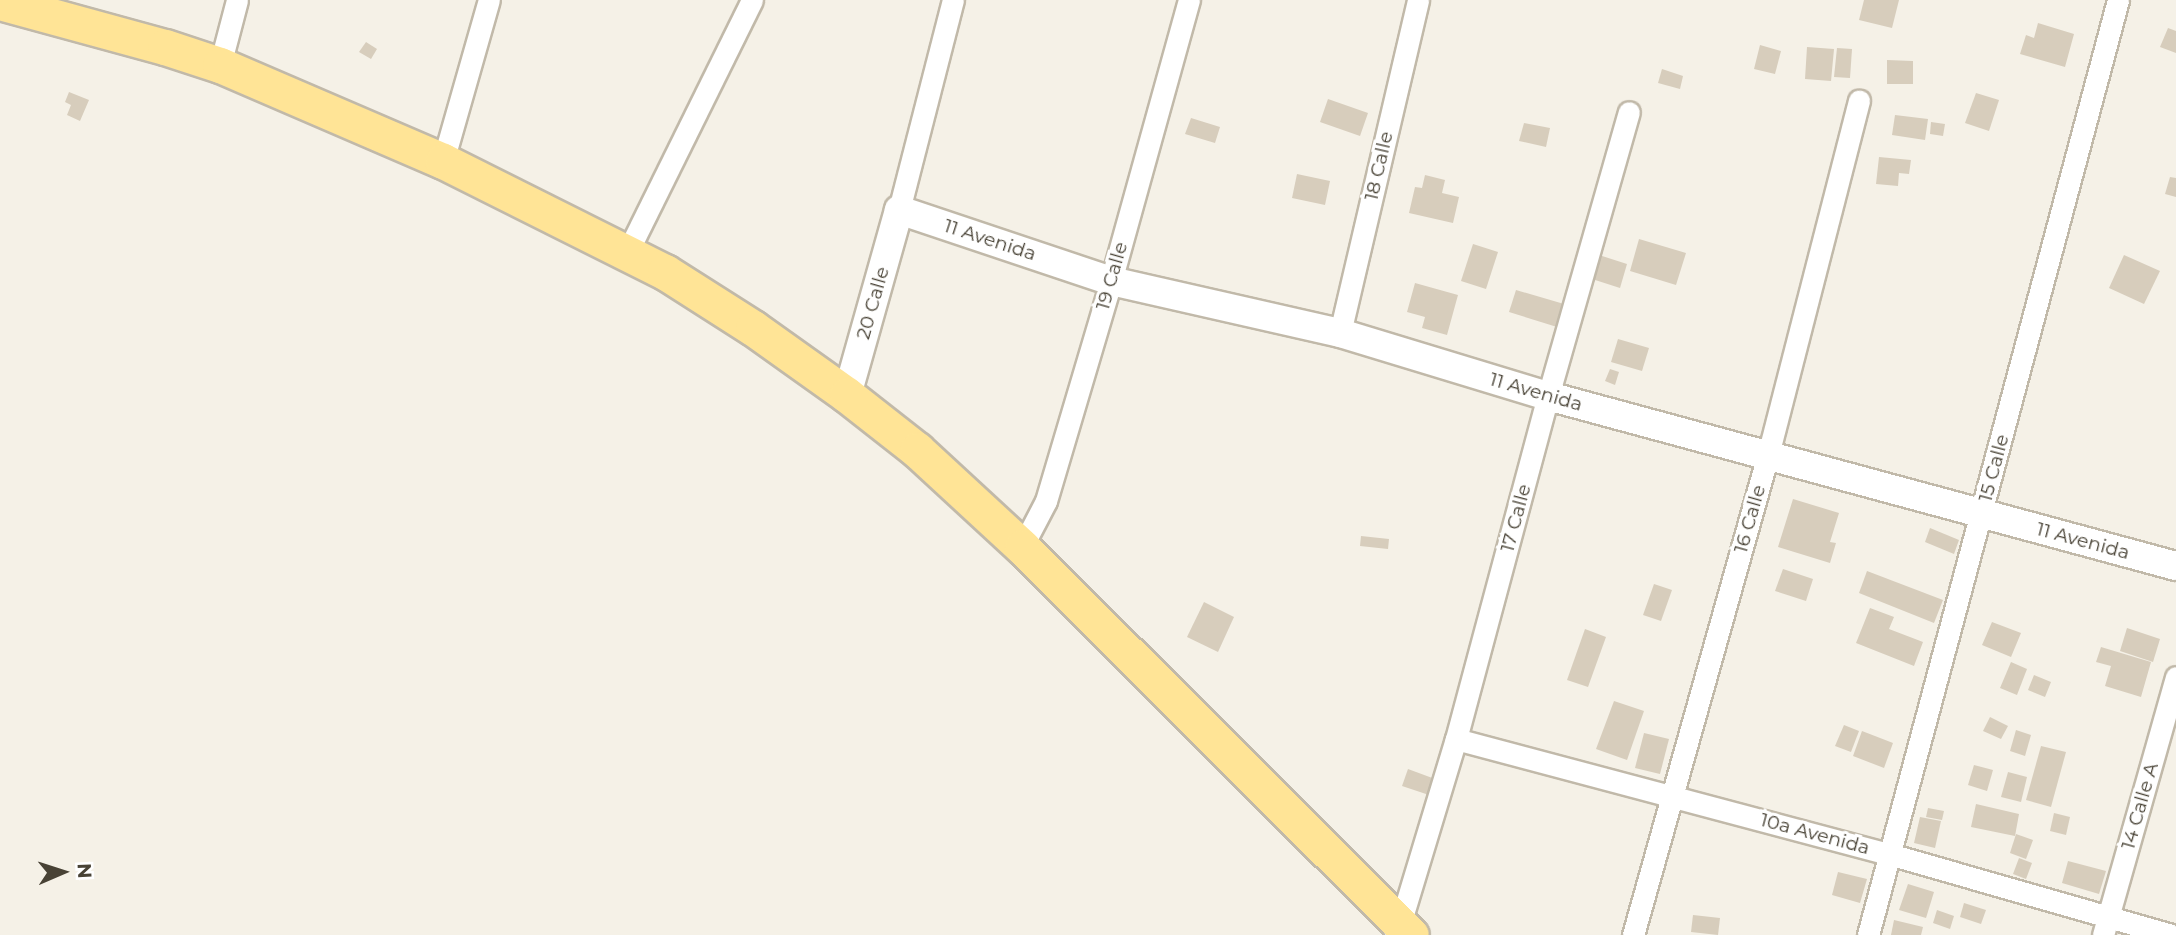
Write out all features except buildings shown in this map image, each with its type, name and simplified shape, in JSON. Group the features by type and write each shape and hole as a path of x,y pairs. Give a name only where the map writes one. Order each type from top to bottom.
{"main road":[{"path":"0,2 165,47 220,65 443,162 665,272 709,300 848,395 917,450 1022,547 1399,931"}],"street":[{"path":"220,65 237,0"},
{"path":"443,162 489,0"},
{"path":"627,253 752,0"},
{"path":"899,210 953,0"},
{"name":"19 Calle","path":"1022,547 1046,502 1189,0"},
{"name":"18 Calle","path":"1340,333 1418,0"},
{"name":"15 Calle","path":"1868,935 2118,0"},
{"name":"16 Calle","path":"1633,935 1768,455 1859,101"},
{"name":"17 Calle","path":"1399,931 1456,739 1548,396 1629,112"},
{"name":"11 Avenida","path":"899,210 1111,281 1340,333 1548,396 2176,566"},
{"name":"20 Calle","path":"848,395 899,210"},
{"name":"14 Calle A","path":"2106,926 2176,677"},
{"name":"10a Avenida","path":"1456,739 1889,854 2106,926 2171,935"}]}
